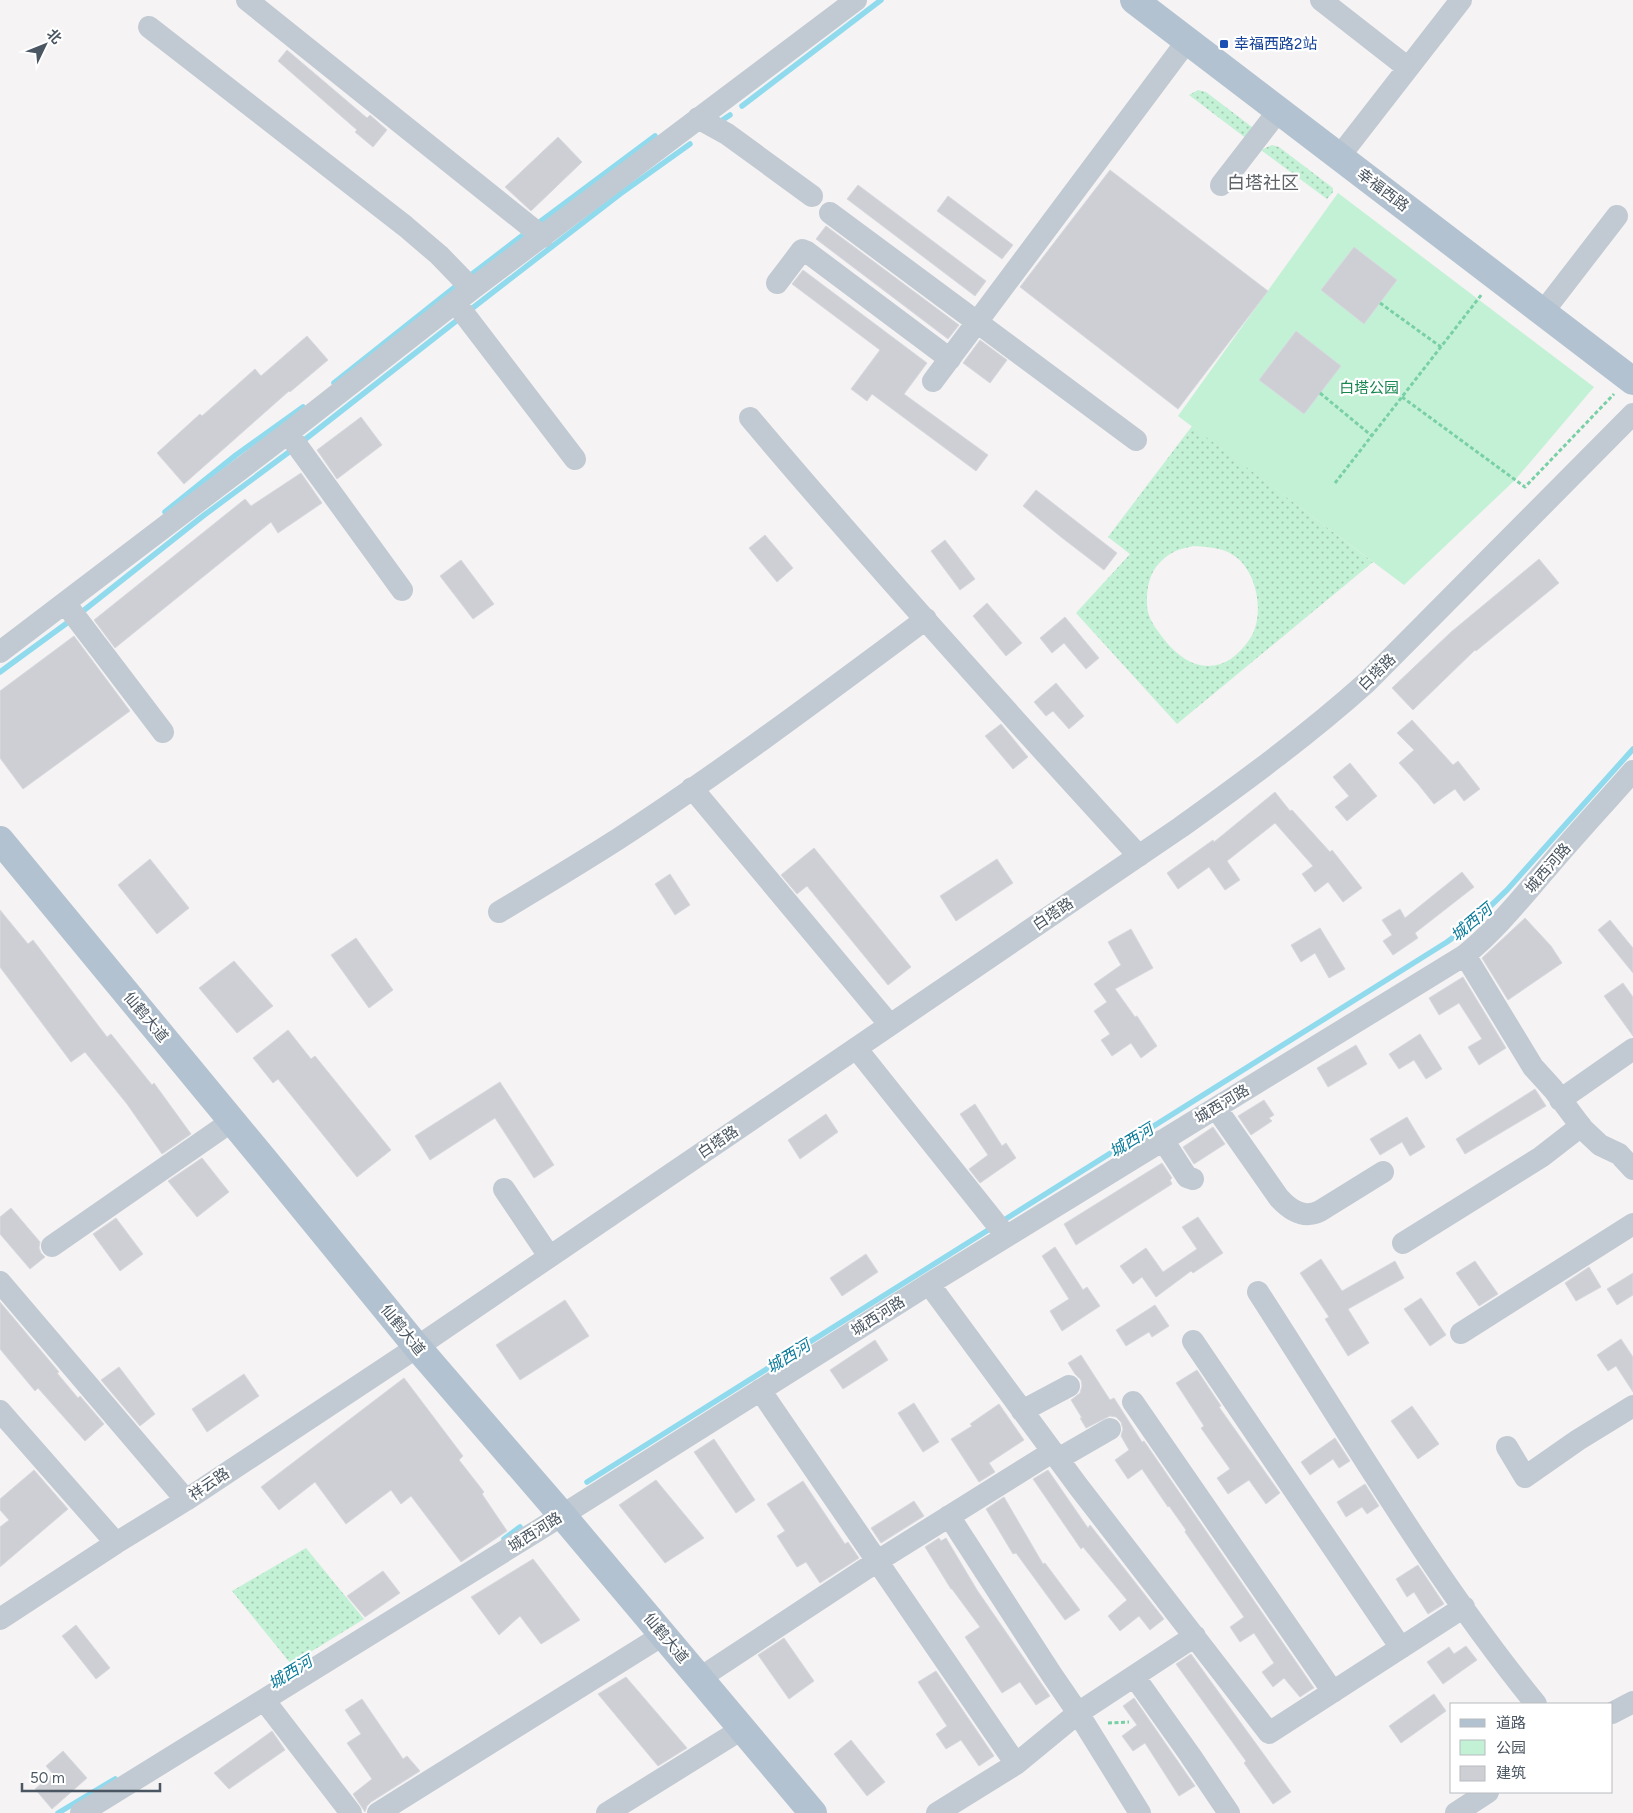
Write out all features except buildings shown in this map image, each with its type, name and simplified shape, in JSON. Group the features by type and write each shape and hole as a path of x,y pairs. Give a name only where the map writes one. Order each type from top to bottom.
{"main road":[{"name":"幸福西路","path":"1134,0 1543,312 1624,387"},
{"name":"仙鹤大道","path":"0,840 417,1346 813,1813"}],"street":[{"path":"247,0 535,231"},
{"path":"0,652 288,434 535,231 698,118 856,0"},
{"path":"1322,0 1408,68"},
{"path":"1340,157 1461,0"},
{"path":"149,27 406,226 439,255 464,288 575,459"},
{"path":"933,382 1187,41"},
{"path":"1221,185 1280,110"},
{"path":"698,118 727,134 812,196"},
{"path":"830,213 1136,440"},
{"path":"1543,312 1617,216"},
{"path":"777,283 802,250 807,252 950,359"},
{"name":"白塔路","path":"417,1346 1139,856 1252,776 1322,722 1367,682 1633,414"},
{"path":"750,418 1012,718 1139,856"},
{"path":"288,434 402,590"},
{"path":"65,603 163,732"},
{"path":"499,912 618,839 765,738 926,619"},
{"name":"城西河路","path":"81,1813 562,1515 929,1284 999,1227 1163,1140 1465,955 1485,938 1550,864 1628,785"},
{"path":"692,788 890,1025"},
{"path":"1465,955 1533,1066 1580,1126 1600,1145 1619,1154 1633,1169"},
{"path":"856,1048 999,1227"},
{"path":"1560,1100 1633,1050"},
{"path":"1216,1108 1279,1198 1291,1210 1298,1213 1310,1216 1383,1172"},
{"path":"52,1246 232,1121"},
{"path":"1403,1243 1541,1157 1580,1126"},
{"path":"1163,1140 1187,1177 1193,1179"},
{"path":"504,1189 549,1256"},
{"path":"1461,1333 1633,1224"},
{"path":"0,1282 186,1500"},
{"path":"929,1284 1055,1455 1269,1733 1464,1607"},
{"path":"1258,1292 1406,1522 1495,1653 1535,1703"},
{"path":"1193,1341 1401,1648"},
{"name":"祥云路","path":"4,1609 186,1500 417,1346"},
{"path":"1022,1411 1069,1386"},
{"path":"760,1390 1016,1764"},
{"path":"1133,1402 1333,1692"},
{"path":"1507,1447 1525,1477 1578,1440 1633,1406"},
{"path":"0,1411 116,1543"},
{"path":"700,1678 949,1516 1055,1455 1110,1429"},
{"path":"949,1516 1078,1713 1140,1813"},
{"path":"378,1813 663,1635"},
{"path":"937,1813 1016,1764 1078,1713 1195,1636"},
{"path":"1134,1676 1195,1762 1228,1813"},
{"path":"264,1700 351,1813"},
{"path":"1613,1712 1633,1702"},
{"path":"607,1813 742,1729"},
{"path":"1456,1813 1486,1793"}],"path":[{"path":"1335,483 1482,294"},
{"path":"1380,303 1441,347"},
{"path":"1402,396 1525,487 1624,387"},
{"path":"1320,393 1372,436"}],"green space":[{"path":"1198,90 1206,92 1252,127 1247,139 1189,95"},
{"path":"1272,145 1279,147 1333,188 1333,192 1327,199 1261,150"},
{"name":"白塔公园","path":"1338,193 1594,387 1515,480 1404,585 1178,416"},
{"path":"1192,426 1373,562 1177,724 1076,613 1130,554 1108,537","holes":["1193,546 1224,550 1241,562 1253,581 1258,604 1255,627 1251,637 1241,650 1230,659 1208,666 1196,664 1185,659 1174,650 1154,625 1147,606 1148,586 1156,567 1165,557 1177,550"]},
{"path":"306,1548 364,1619 291,1664 232,1591"}],"waterway":[{"path":"742,106 881,0"},
{"path":"721,121 730,115"},
{"path":"537,224 655,136"},
{"path":"470,310 620,194 690,144"},
{"path":"467,278 527,232"},
{"path":"334,383 460,283"},
{"path":"303,441 460,318"},
{"path":"165,512 236,455 303,407"},
{"path":"83,611 203,516 289,452"},
{"path":"0,672 67,623"},
{"name":"城西河","path":"1001,1222 1447,942 1474,922 1507,890 1633,749"},
{"name":"城西河","path":"587,1482 993,1227"},
{"name":"城西河","path":"504,1539 520,1527"},
{"name":"城西河","path":"58,1813 115,1779"}],"place":[{"name":"幸福西路2站","path":"1224,44"}],"district":[{"name":"白塔社区","path":"1263,183"}]}
